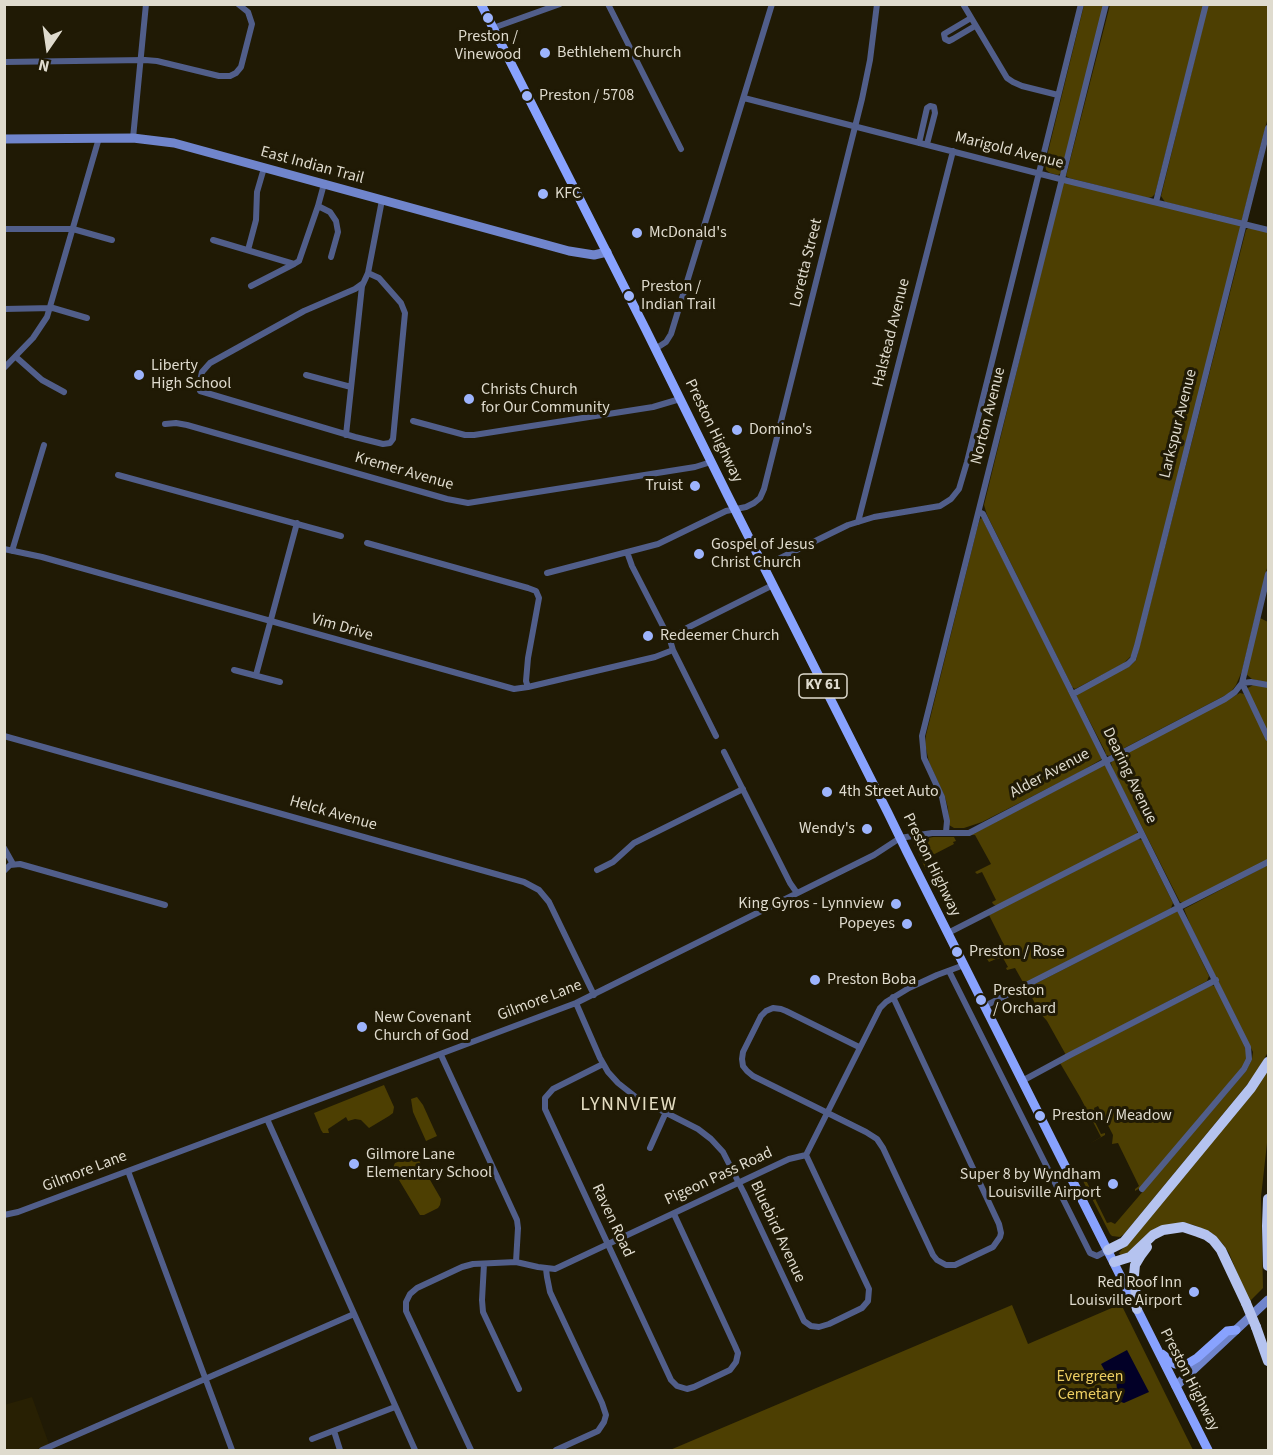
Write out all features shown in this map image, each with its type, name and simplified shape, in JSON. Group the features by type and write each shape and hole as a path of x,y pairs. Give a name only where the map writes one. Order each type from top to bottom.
{"highway":[{"path":"1108,1250 1124,1242 1251,1088 1269,1062"},
{"path":"1269,1199 1267,1216 1269,1266"},
{"path":"1114,1262 1130,1257 1153,1235 1163,1230 1183,1227 1206,1235 1218,1246 1232,1272 1269,1361"},
{"path":"1137,1309 1134,1275 1141,1255 1160,1236 1193,1230"}],"main road":[{"name":"Preston Highway","path":"481,4 1208,1450"},
{"name":"East Indian Trail","path":"4,139 133,138 174,143 576,252 594,255 607,252"},
{"path":"1176,1386 1269,1300"},
{"path":"1156,1347 1170,1362 1184,1365 1194,1361 1227,1330 1236,1330"}],"street":[{"path":"133,138 146,4"},
{"path":"4,62 140,60 157,61 223,77 234,75 242,63 252,24 248,12 238,4"},
{"path":"493,28 561,4"},
{"path":"608,4 681,149"},
{"path":"655,349 666,342 671,334 772,4"},
{"name":"Loretta Street","path":"547,573 658,544 726,511 746,507 760,498 856,126 867,79 877,4"},
{"path":"963,4 1005,75 1011,81 1058,95"},
{"name":"Norton Avenue","path":"764,566 848,525 874,517 940,506 955,495 962,484 1081,4"},
{"name":"Norton Avenue","path":"946,832 947,822 942,797 924,758 922,736 1106,4"},
{"path":"1156,202 1206,4"},
{"path":"971,18 944,34 945,39 953,39 975,26"},
{"name":"Marigold Avenue","path":"744,98 1269,230"},
{"path":"919,142 927,108 934,107 935,113 927,144"},
{"name":"Larkspur Avenue","path":"1073,694 1123,667 1133,659 1269,128"},
{"path":"4,368 41,328 46,317 99,138"},
{"name":"Halstead Avenue","path":"858,522 953,151"},
{"path":"248,250 256,220 257,192 264,168"},
{"path":"251,286 294,264 301,256 324,184"},
{"path":"368,273 379,278 401,303 405,313 393,439 390,443 346,435 200,391 202,372 210,363 304,311 355,290 362,284 368,273 382,200"},
{"path":"318,206 334,216 338,227 331,258"},
{"path":"4,229 73,229 112,240"},
{"path":"213,240 294,264"},
{"path":"346,435 362,284"},
{"path":"4,309 56,308 87,318"},
{"path":"16,357 42,380 64,392"},
{"path":"306,375 351,387"},
{"path":"412,421 465,435 474,435 653,407 680,399"},
{"name":"Kremer Avenue","path":"165,424 187,425 468,503 695,467 711,462"},
{"path":"12,550 44,446"},
{"path":"118,475 341,536"},
{"name":"Dearing Avenue","path":"979,512 984,514 1246,1042 1249,1055 1244,1069 1142,1189"},
{"path":"256,675 297,524"},
{"path":"367,543 534,590 539,598 528,658 526,681 528,687"},
{"name":"Vim Drive","path":"4,549 42,557 517,689 655,657 673,650"},
{"path":"627,552 716,736"},
{"path":"1269,574 1242,683 1269,738"},
{"path":"670,640 687,628 773,585"},
{"path":"234,670 280,682"},
{"path":"1242,683 1251,681 1269,685"},
{"name":"Alder Avenue","path":"900,838 932,833 969,833 1225,699 1242,683"},
{"name":"Helck Avenue","path":"4,736 524,882 539,890 549,902 594,995"},
{"path":"724,752 790,884 797,893"},
{"path":"597,870 613,862 634,843 743,789"},
{"path":"948,933 1142,834"},
{"name":"Gilmore Lane","path":"4,1215 18,1212 576,1003 874,855 900,838"},
{"path":"4,848 13,864"},
{"path":"985,1006 1269,862"},
{"path":"4,871 13,864 21,864 165,905"},
{"path":"806,1155 859,1047 883,1004 909,988 964,965"},
{"path":"949,971 1090,1253 1097,1256 1108,1250"},
{"path":"1022,1081 1216,980"},
{"path":"859,1047 777,1008 768,1010 761,1016 743,1052 742,1059 743,1066 753,1076 866,1131 881,1143 937,1260 951,1266 990,1249 1000,1237 1000,1228 893,997"},
{"name":"Bluebird Avenue","path":"576,1003 603,1064 622,1088 637,1098 698,1128 723,1152 804,1321 811,1326 819,1327 858,1311 869,1298 869,1289 806,1155"},
{"path":"441,1055 517,1220 516,1262"},
{"name":"Raven Road","path":"603,1064 550,1091 544,1106 671,1380 677,1386 687,1389 733,1368 737,1359 737,1350 674,1214"},
{"path":"650,1148 666,1112"},
{"path":"267,1119 415,1450"},
{"name":"Pigeon Pass Road","path":"546,1269 555,1269 789,1159 806,1155"},
{"path":"128,1171 232,1450"},
{"path":"471,1450 408,1316 406,1300 412,1291 469,1265 516,1262 546,1269 550,1292 605,1411 605,1419 600,1428 556,1450"},
{"path":"484,1264 483,1312 519,1389"},
{"path":"42,1450 354,1314"},
{"path":"312,1439 395,1407"},
{"path":"334,1431 340,1450"}],"shaded area":[{"path":"32,1397 49,1444 57,1450 5,1450 4,1405"}],"green space":[{"path":"1084,5 1105,5 1061,173 1058,175 1046,170 1045,164"},
{"path":"1110,5 1204,5 1155,194 1148,198 1066,176"},
{"path":"1208,5 1268,5 1268,117 1242,220 1165,202 1161,196"},
{"path":"1063,182 1238,224 1241,227 1133,654 1123,664 1075,689 1072,687 984,505"},
{"path":"1249,227 1268,232 1268,564 1242,671 1231,692 1109,756 1106,755 1077,695 1130,666 1136,660 1246,230"},
{"path":"982,518 1102,759 982,822 964,828 954,828 949,825 945,797 929,762 925,744 977,529"},
{"path":"1260,618 1268,622 1268,683 1252,679 1246,674"},
{"path":"1253,685 1268,687 1268,733 1246,689"},
{"path":"1240,693 1244,694 1268,742 1268,860 1184,903 1180,902 1111,763"},
{"path":"1104,765 1138,830 1136,835 996,906 993,904 992,902 996,900 982,872 977,874 975,872 991,864 975,835 971,835"},
{"path":"954,837 956,841 925,859 926,870 916,848 918,842 915,847 914,845 919,840"},
{"path":"1138,839 1142,840 1173,903 1171,908 1024,984 1015,968 1007,970 1008,967 1003,958 989,962 987,959 1006,949 989,915"},
{"path":"1268,865 1268,1052 1255,1075 1124,1234 1120,1237 1112,1236 1079,1173 1082,1172 1107,1223 1115,1224 1246,1071 1252,1059 1253,1052 1184,909"},
{"path":"1176,912 1209,976 1207,981 1066,1055 1027,988"},
{"path":"1212,985 1217,987 1248,1053 1245,1064 1140,1188 1135,1191 1139,1186 1118,1143 1112,1144 1113,1135 1098,1106 1091,1114 1101,1134 1105,1133 1105,1135 1089,1144 1101,1137 1060,1063"},
{"path":"1268,1066 1268,1134 1261,1197 1263,1288 1249,1302 1223,1244 1213,1234 1194,1225 1184,1223 1121,1256 1119,1253 1234,1114"},
{"path":"384,1085 394,1107 393,1113 369,1128 361,1120 348,1121 346,1117 328,1129 329,1133 323,1133 314,1113"},
{"path":"417,1097 437,1136 426,1141 413,1112 411,1099"},
{"path":"410,1157 418,1159 441,1199 438,1208 424,1215 420,1215 393,1170 395,1163"},
{"name":"Evergreen Cemetary","path":"1121,1304 1193,1450 670,1450 1012,1305 1028,1344"}],"water":[{"path":"1127,1350 1149,1392 1124,1403 1118,1401 1116,1379 1106,1373 1101,1364"}],"place":[{"name":"Preston / Vinewood","path":"488,18"},
{"name":"Bethlehem Church","path":"545,53"},
{"name":"Preston / 5708","path":"527,96"},
{"name":"KFC","path":"543,194"},
{"name":"McDonald's","path":"637,233"},
{"name":"Preston / Indian Trail","path":"629,296"},
{"name":"Liberty High School","path":"139,375"},
{"name":"Christs Church for Our Community","path":"469,399"},
{"name":"Domino's","path":"737,430"},
{"name":"Truist","path":"695,486"},
{"name":"Gospel of Jesus Christ Church","path":"699,554"},
{"name":"Redeemer Church","path":"648,636"},
{"name":"4th Street Auto","path":"827,792"},
{"name":"Wendy's","path":"867,829"},
{"name":"King Gyros - Lynnview","path":"896,904"},
{"name":"Popeyes","path":"907,924"},
{"name":"Preston / Rose","path":"957,952"},
{"name":"Preston Boba","path":"815,980"},
{"name":"Preston / Orchard","path":"981,1000"},
{"name":"New Covenant Church of God","path":"362,1027"},
{"name":"Preston / Meadow","path":"1040,1116"},
{"name":"Gilmore Lane Elementary School","path":"354,1164"},
{"name":"Super 8 by Wyndham Louisville Airport","path":"1113,1184"},
{"name":"Red Roof Inn Louisville Airport","path":"1194,1292"}],"district":[{"name":"LYNNVIEW","path":"629,1106"}]}
